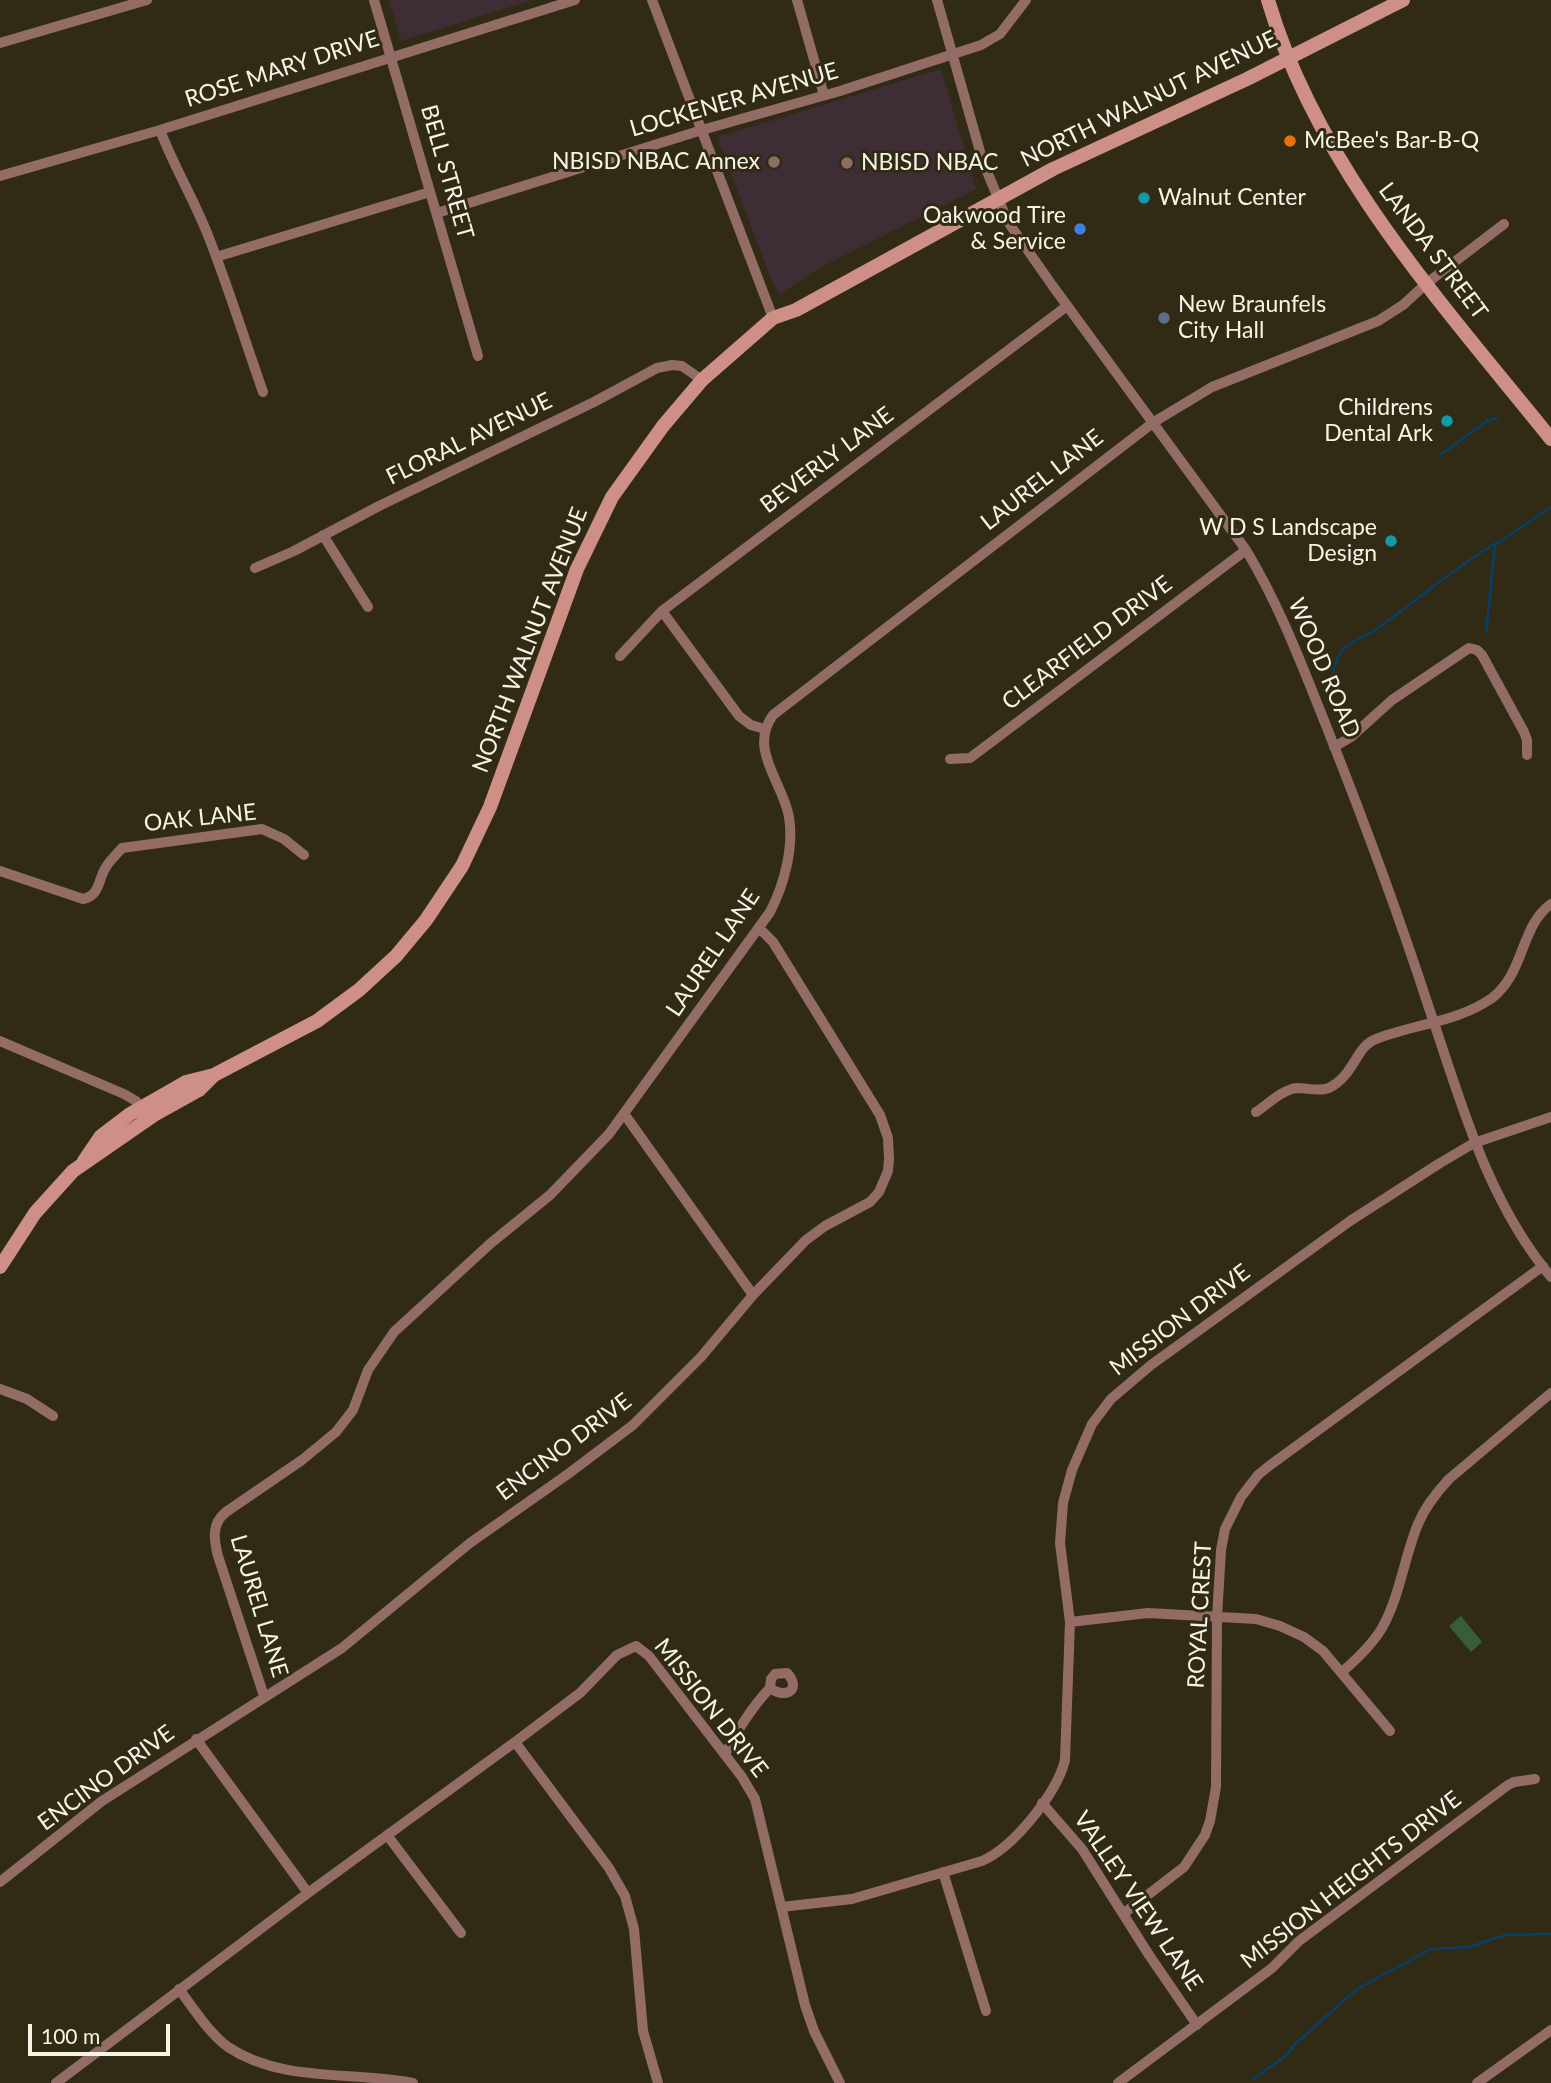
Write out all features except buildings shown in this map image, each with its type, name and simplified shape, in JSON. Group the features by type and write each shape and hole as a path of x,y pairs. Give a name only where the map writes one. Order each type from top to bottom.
{"main road":[{"name":"LANDA STREET","path":"1268,0 1298,82 1358,188 1427,284 1551,439"},
{"name":"NORTH WALNUT AVENUE","path":"0,1267 35,1213 84,1161 101,1136 141,1108 186,1082 214,1074 293,1035 350,996 396,956 444,895 462,866 490,807 558,620 599,521 628,472 702,380 773,318 796,310 1053,169 1288,58 1403,0"},
{"name":"NORTH WALNUT AVENUE","path":"84,1161 153,1115 199,1090 214,1074"}],"street":[{"path":"0,43 147,0"},
{"name":"BELL STREET","path":"374,0 478,356"},
{"name":"ROSE MARY DRIVE","path":"0,176 160,130 575,0"},
{"path":"652,0 773,318"},
{"path":"797,0 824,95"},
{"name":"WOOD ROAD","path":"937,0 983,162 1008,222 1261,574 1283,620 1375,848 1474,1143 1496,1192 1551,1277"},
{"name":"LOCKENER AVENUE","path":"437,213 981,45 1000,34 1027,0"},
{"path":"160,130 216,257 262,392"},
{"path":"216,257 430,192"},
{"name":"LAUREL LANE","path":"264,1696 215,1546 215,1530 221,1516 302,1460 335,1432 353,1410 374,1359 394,1332 491,1244 550,1195 589,1156 625,1115 770,912 780,890 790,833 784,800 765,754 765,729 773,715 1154,422 1212,387 1378,321 1504,224"},
{"name":"BEVERLY LANE","path":"620,656 662,611 1067,306"},
{"name":"FLORAL AVENUE","path":"255,568 594,402 657,368 682,366 702,380"},
{"path":"323,535 368,607"},
{"name":"CLEARFIELD DRIVE","path":"950,759 971,758 1246,550"},
{"path":"662,611 738,716 751,725 765,729"},
{"path":"1334,747 1351,737 1392,700 1469,648 1482,655 1524,732 1527,755"},
{"name":"OAK LANE","path":"0,871 83,899 90,898 95,893 106,866 122,848 262,829 284,839 304,855"},
{"path":"1256,1112 1291,1090 1330,1087 1348,1073 1368,1042 1448,1019 1478,1006 1504,987 1518,965 1539,916 1551,904"},
{"name":"ENCINO DRIVE","path":"0,1882 102,1801 342,1648 470,1543 633,1425 701,1357 753,1295 814,1234 870,1202 879,1192 889,1159 888,1138 880,1115 787,963 773,942 758,928"},
{"path":"0,1041 124,1094 136,1101 141,1108"},
{"path":"625,1115 753,1295"},
{"name":"MISSION DRIVE","path":"56,2083 580,1693 617,1655 636,1646 649,1656 742,1777 755,1799 781,1907 841,1902 996,1855 1015,1838 1059,1780 1065,1760 1070,1622 1061,1552 1063,1503 1084,1438 1111,1399 1150,1364 1350,1221 1474,1143 1551,1116"},
{"name":"ROYAL CREST","path":"1123,1914 1184,1867 1205,1835 1210,1821 1216,1766 1219,1572 1225,1529 1241,1497 1258,1475 1543,1266"},
{"path":"0,1389 27,1399 53,1416"},
{"path":"1342,1672 1366,1650 1383,1627 1398,1590 1418,1525 1437,1492 1448,1479 1551,1393"},
{"path":"1070,1622 1138,1613 1256,1619 1293,1631 1317,1647 1342,1672 1390,1731"},
{"path":"724,1754 743,1722 770,1688"},
{"path":"196,1739 308,1893"},
{"path":"515,1742 609,1868 625,1896 634,1929 643,2031 658,2083"},
{"name":"MISSION HEIGHTS DRIVE","path":"1118,2083 1133,2078 1272,1968 1299,1941 1508,1785 1535,1779"},
{"name":"VALLEY VIEW LANE","path":"1042,1803 1082,1849 1197,2025"},
{"path":"387,1835 461,1933"},
{"path":"943,1872 986,2011"},
{"path":"781,1907 809,2019 840,2083"},
{"path":"179,1989 214,2034 247,2059 265,2067 293,2073 413,2083"},
{"path":"1477,2083 1551,2029"}],"shaded area":[{"path":"389,0 532,0 401,41"},
{"name":"NBISD NBAC","path":"941,69 976,189 821,267 780,294 773,284 717,137"}],"green space":[{"path":"1461,1616 1482,1642 1471,1652 1449,1626"}],"waterway":[{"path":"1439,456 1487,421 1497,418"},
{"path":"1486,633 1495,545 1551,507"},
{"path":"1330,693 1335,666 1345,647 1378,628 1450,573 1496,543"},
{"path":"1252,2080 1287,2055 1294,2045 1357,1989 1431,1949 1469,1947 1505,1935 1551,1934"}],"place":[{"name":"McBee's Bar-B-Q","path":"1290,141"},
{"name":"NBISD NBAC Annex","path":"774,162"},
{"name":"NBISD NBAC","path":"847,163"},
{"name":"Walnut Center","path":"1144,198"},
{"name":"Oakwood Tire & Service","path":"1080,229"},
{"name":"New Braunfels City Hall","path":"1164,318"},
{"name":"Childrens Dental Ark","path":"1447,421"},
{"name":"W D S Landscape Design","path":"1391,541"}]}
